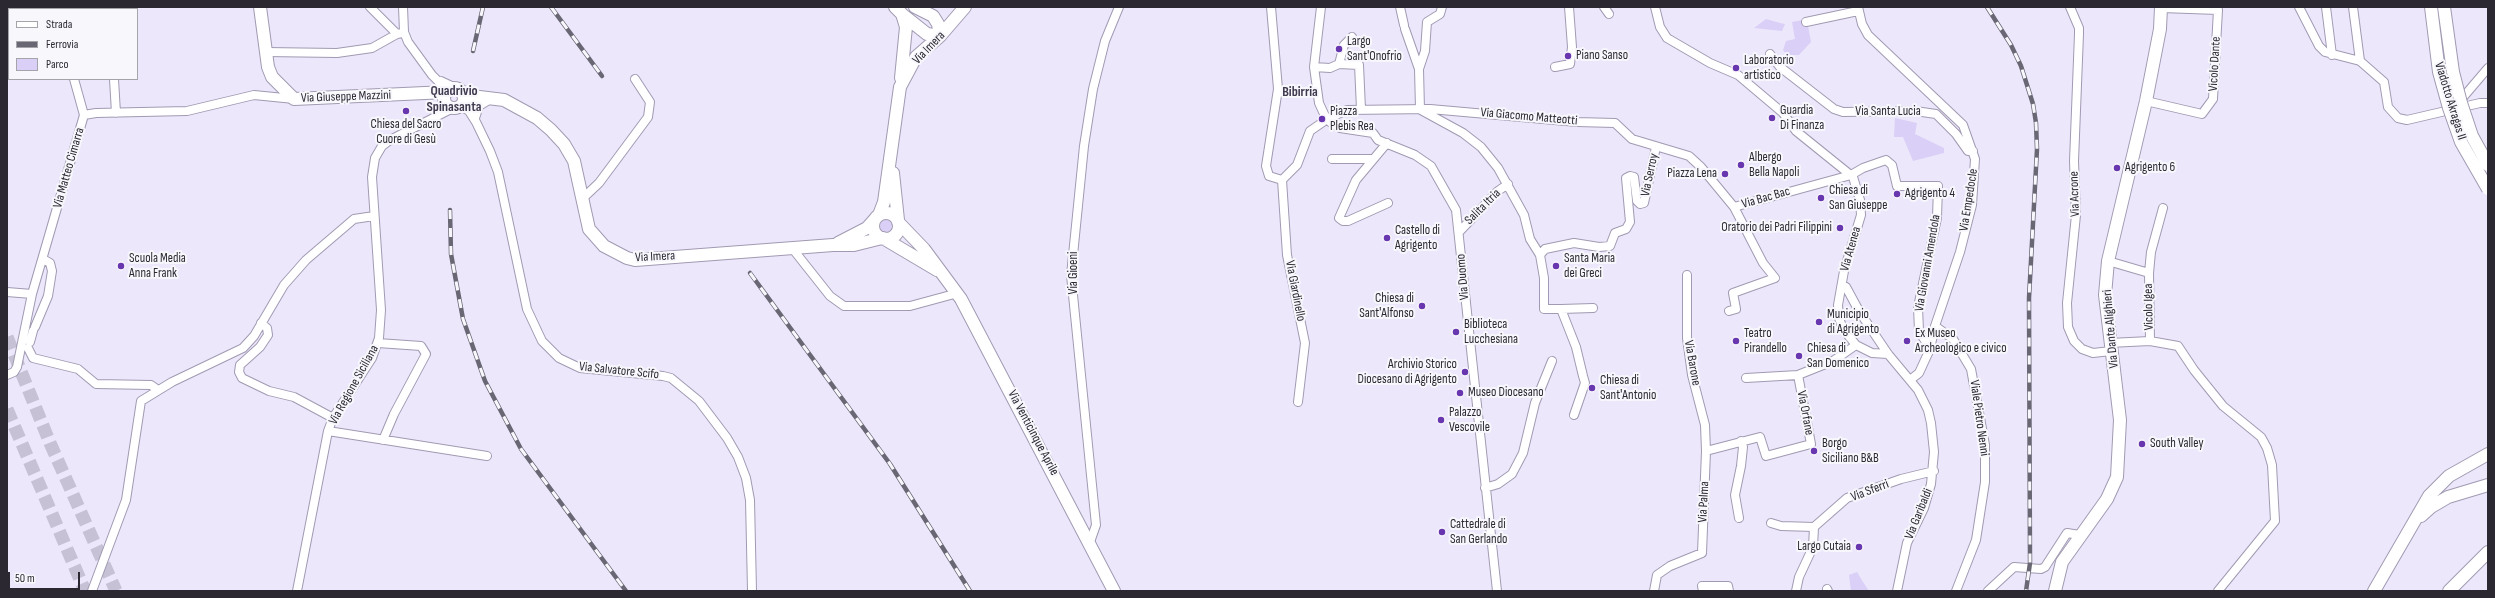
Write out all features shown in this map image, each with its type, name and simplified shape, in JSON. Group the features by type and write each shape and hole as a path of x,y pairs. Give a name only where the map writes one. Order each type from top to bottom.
{"main road":[{"name":"Via Giuseppe Mazzini","path":"260,7 266,52 272,77 294,100 428,94 454,97"},
{"path":"899,10 928,34 940,36 938,24 933,16 915,7"},
{"name":"Via Imera","path":"878,217 884,202 900,87 916,57 940,36 965,7"},
{"name":"Viadotto Akragas II","path":"2431,7 2439,72 2449,108 2461,142 2488,189"},
{"name":"Viadotto Akragas II","path":"2444,7 2453,72 2461,103 2472,136 2488,165"},
{"name":"Via Dante Alighieri","path":"2055,591 2062,562 2107,499 2117,477 2120,420 2110,347 2105,295 2108,262 2146,101 2160,29 2161,8"},
{"path":"899,10 906,27 900,87"},
{"name":"Via Imera","path":"454,97 476,90 517,106 537,118 564,144 577,170 587,224 594,236 604,246 627,258 634,260 833,244"},
{"name":"Via Imera","path":"892,140 898,221"},
{"path":"892,214 898,221 897,233 890,238 883,238 854,245 833,244 858,233 878,217 892,214"},
{"path":"878,217 874,230 883,238"},
{"name":"Via Venticinque Aprile","path":"898,221 924,248 958,293 1090,542 1114,591"},
{"name":"Via Venticinque Aprile","path":"883,238 898,249 930,265 946,279"},
{"path":"2374,591 2429,496 2449,476 2488,454"},
{"path":"2410,528 2431,506 2448,497 2488,485"},
{"path":"2449,591 2488,552"}],"street":[{"path":"370,7 400,33 432,75 454,97"},
{"path":"400,33 402,7"},
{"name":"Via Gioeni","path":"1090,542 1096,525 1071,275 1084,146 1093,89 1105,41 1119,7"},
{"path":"1271,7 1278,89 1266,166 1269,176 1282,180 1297,165 1313,128 1340,112 1361,110 1420,109 1462,133 1481,147 1490,157 1508,184 1524,215 1530,239 1540,255 1544,278 1544,309 1593,308"},
{"path":"1321,7 1314,67 1318,98 1327,120"},
{"path":"1400,7 1419,69 1420,109"},
{"path":"1555,67 1570,64 1572,47 1570,7"},
{"name":"Via Atenea","path":"1655,7 1660,27 1668,38 1710,63 1738,76 1783,113 1796,131 1851,175 1857,186 1861,215 1838,305 1843,329 1856,345"},
{"name":"Via Acrone","path":"2070,7 2079,28 2074,161 2076,215 2067,303 2068,327 2074,342 2082,349 2093,353 2110,347 2150,341 2178,346 2194,370 2223,406 2261,437 2267,448 2272,465 2276,521 2218,591"},
{"path":"2299,7 2319,46 2332,55 2360,61 2384,82 2388,107 2398,118 2407,120 2488,103"},
{"path":"2326,7 2332,55"},
{"path":"2354,7 2360,61"},
{"path":"1419,69 1425,51 1427,22 1440,14 1441,8"},
{"name":"Vicolo Dante","path":"2146,101 2202,114 2213,99 2218,10 2161,8"},
{"path":"1806,22 1858,9"},
{"name":"Via Empedocle","path":"1858,9 1868,35 1963,125 1973,151 1976,170 1972,205 1960,252 1935,326 1934,338 1918,373 1910,380"},
{"path":"266,52 337,53 372,48 400,33"},
{"path":"1339,64 1344,45 1352,37"},
{"name":"Via Santa Lucia","path":"1770,54 1780,67 1834,109 1842,112 1915,111 1936,114 1956,134 1968,151 1973,151"},
{"path":"1314,67 1330,68 1339,64 1359,64 1361,110"},
{"path":"2454,110 2488,68"},
{"path":"582,199 599,183 648,117 650,102 635,79"},
{"path":"74,80 84,115"},
{"path":"114,80 116,113"},
{"name":"Via Matteo Cimarra","path":"7,375 14,372 17,367 32,294 84,115 96,112 116,113 187,111 254,95 294,100"},
{"name":"Via Regione Siciliana","path":"297,591 328,431 333,418 372,358 378,343 380,310 372,170 379,150 390,140 436,115 454,97"},
{"name":"Via Salvatore Scifo","path":"454,97 476,120 498,172 527,309 542,341 567,364 590,370 663,376 678,383 699,401 727,438 738,457 746,478 750,500 752,591"},
{"path":"476,120 480,106 495,98"},
{"name":"Via Giacomo Matteotti","path":"1420,109 1577,122 1615,123 1632,140"},
{"name":"Via Duomo","path":"1327,120 1340,128 1373,133 1378,140 1415,155 1431,166 1456,210 1460,231 1485,488 1497,591"},
{"name":"Via Bac Bac","path":"1632,140 1689,156 1701,167 1734,207 1851,175"},
{"path":"1387,143 1356,180 1340,218 1342,221 1348,221 1388,203"},
{"name":"Via Serroy","path":"1540,255 1545,249 1574,243 1599,247 1610,246 1615,233 1626,229 1630,222 1626,178 1630,176 1634,178 1637,201 1640,204 1644,203 1656,147"},
{"path":"1332,159 1373,159"},
{"name":"Via Giovanni Amendola","path":"1851,175 1863,168 1888,161 1892,164 1897,186 1938,186 1938,218 1918,307 1919,331 1930,349"},
{"name":"Via Giardinello","path":"1282,180 1287,255 1305,343 1298,402"},
{"name":"Salita Itria","path":"1460,231 1498,191 1508,184"},
{"path":"1729,311 1736,309 1733,293 1775,278 1763,263 1734,207"},
{"name":"Vicolo Igea","path":"2150,341 2148,273 2151,252 2163,208"},
{"path":"92,591 126,500 141,401 158,390 236,354 250,342 284,286 306,260 354,219 374,216"},
{"path":"792,248 830,296 844,306 910,306 958,293"},
{"path":"43,259 50,263 52,271 48,296 29,345 33,358 78,369 96,384 151,385 158,390"},
{"name":"Vicolo Igea","path":"2108,262 2148,273"},
{"name":"Via Barone","path":"1687,275 1688,345 1692,375 1705,425 1706,451"},
{"name":"Via Garibaldi","path":"1842,285 1846,287 1859,311 1888,354 1918,390 1928,410 1931,423 1934,471 1929,494 1904,553 1897,591"},
{"path":"7,292 32,294"},
{"path":"1561,309 1576,347 1585,383 1574,415"},
{"path":"261,323 267,328 268,335 260,347 240,365 239,372 242,378 269,391 294,397 333,418"},
{"name":"Viale Pietro Nenni","path":"1935,326 1953,339 1971,369 1985,445 1985,482 1976,540 1956,591"},
{"path":"378,343 417,345 423,348 426,354 394,414 383,440"},
{"path":"1856,345 1872,353 1888,354"},
{"name":"Via Orfane","path":"1706,451 1760,437 1766,456 1811,444 1798,375 1833,361 1856,345"},
{"path":"1485,488 1498,484 1512,474 1523,453 1535,403 1552,361"},
{"path":"1746,378 1798,375"},
{"path":"328,431 487,456"},
{"path":"1739,518 1735,495 1742,466 1743,448 1741,441"},
{"name":"Via Palma","path":"1654,591 1657,576 1670,566 1702,553 1706,451"},
{"name":"Via Sferri","path":"1814,527 1848,498 1900,479 1934,471"},
{"path":"1771,523 1781,526 1814,527 1813,546 1800,573 1796,590"},
{"path":"1988,591 2014,567 2041,569 2045,567 2066,533 2080,535"},
{"path":"1703,589 1728,586 1729,591"}],"green space":[{"path":"1766,19 1785,24 1782,31 1754,28"},
{"path":"1803,20 1804,27 1808,26 1811,42 1799,55 1787,55 1783,50 1786,41 1795,39 1792,22"},
{"path":"1895,118 1917,123 1915,134 1944,148 1944,153 1913,161 1903,137 1894,137"},
{"path":"886,220 890,222 892,226 890,230 886,232 882,230 880,226 882,222"},
{"path":"1857,572 1869,591 1851,591 1849,575"}],"tunnel":[{"path":"7,337 50,443 116,591"},
{"path":"7,409 85,591"}],"railway":[{"path":"473,51 483,7"},
{"path":"551,7 602,76"},
{"path":"1987,7 2011,45 2021,66 2033,104 2036,123 2037,149 2029,298 2030,563 2026,591"},
{"path":"450,210 451,254 463,319 485,381 521,449 626,591"},
{"path":"750,273 890,464 970,591"}],"place":[{"name":"Largo Sant'Onofrio","path":"1339,49"},
{"name":"Piano Sanso","path":"1568,56"},
{"name":"Laboratorio artistico","path":"1736,68"},
{"name":"Chiesa del Sacro Cuore di Gesù","path":"406,111"},
{"name":"Guardia Di Finanza","path":"1772,118"},
{"name":"Piazza Plebis Rea","path":"1322,119"},
{"name":"Albergo Bella Napoli","path":"1741,165"},
{"name":"Agrigento 6","path":"2117,168"},
{"name":"Piazza Lena","path":"1725,174"},
{"name":"Agrigento 4","path":"1897,194"},
{"name":"Chiesa di San Giuseppe","path":"1821,198"},
{"name":"Oratorio dei Padri Filippini","path":"1840,228"},
{"name":"Castello di Agrigento","path":"1387,238"},
{"name":"Scuola Media Anna Frank","path":"121,266"},
{"name":"Santa Maria dei Greci","path":"1556,266"},
{"name":"Chiesa di Sant'Alfonso","path":"1422,306"},
{"name":"Municipio di Agrigento","path":"1819,322"},
{"name":"Biblioteca Lucchesiana","path":"1456,332"},
{"name":"Teatro Pirandello","path":"1736,341"},
{"name":"Ex Museo Archeologico e civico","path":"1907,341"},
{"name":"Chiesa di San Domenico","path":"1799,356"},
{"name":"Archivio Storico Diocesano di Agrigento","path":"1465,372"},
{"name":"Chiesa di Sant'Antonio","path":"1592,388"},
{"name":"Museo Diocesano","path":"1460,393"},
{"name":"Palazzo Vescovile","path":"1441,420"},
{"name":"South Valley","path":"2142,444"},
{"name":"Borgo Siciliano B&B","path":"1814,451"},
{"name":"Cattedrale di San Gerlando","path":"1442,532"},
{"name":"Largo Cutaia","path":"1859,547"}],"district":[{"name":"Bibirria","path":"1300,92"},
{"name":"Quadrivio Spinasanta","path":"454,100"}]}
